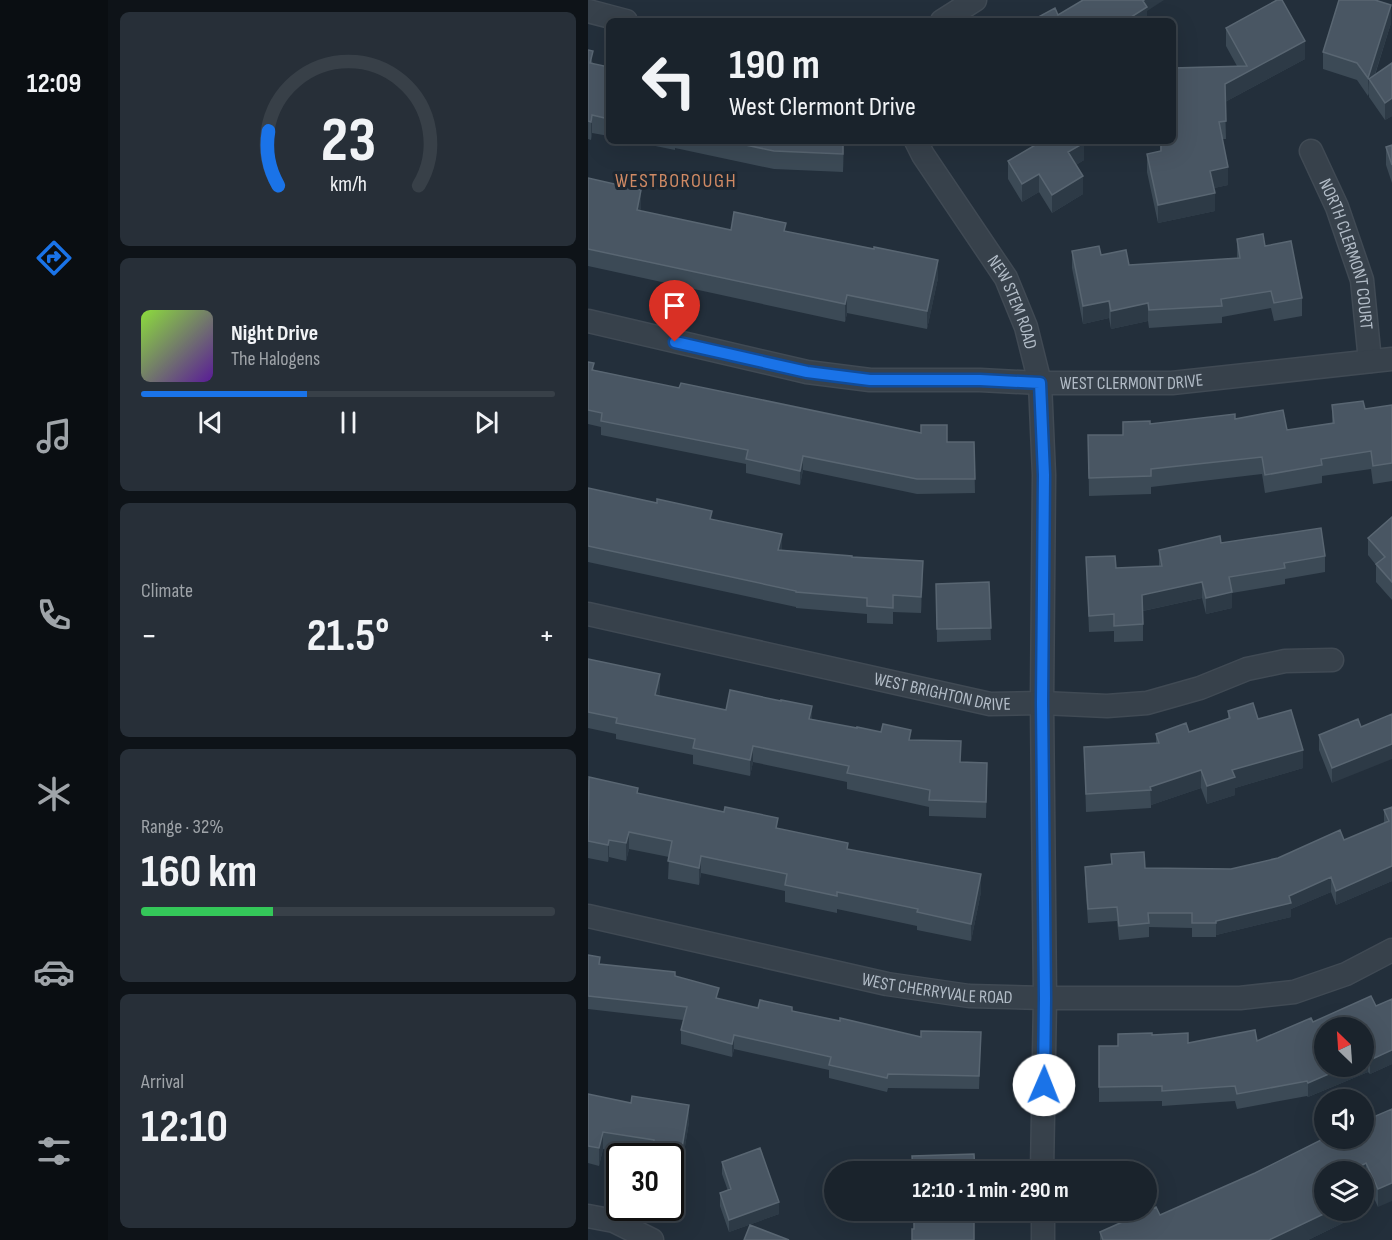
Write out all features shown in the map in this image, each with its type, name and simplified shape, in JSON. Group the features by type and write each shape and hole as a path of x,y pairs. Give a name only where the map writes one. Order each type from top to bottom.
{"street":[{"path":"947,18 975,0"},
{"path":"588,11 615,18"},
{"name":"NEW STEM ROAD","path":"918,144 1006,278 1026,327 1040,383 1044,475 1042,703 1045,998 1042,1161"},
{"name":"NORTH CLERMONT COURT","path":"1311,151 1337,207 1362,280 1381,360"},
{"name":"WEST CLERMONT DRIVE","path":"588,321 807,372 870,380 1172,383 1381,360"},
{"name":"WEST BRIGHTON DRIVE","path":"588,614 990,704 1042,703 1107,706 1147,703 1200,688 1247,669 1285,661 1332,660"},
{"name":"WEST CHERRYVALE ROAD","path":"588,916 887,984 969,996 1240,998 1294,992 1346,974 1392,950"},
{"path":"588,1216 614,1221 652,1240"},
{"path":"1042,1221 1043,1240"}],"building":[{"path":"1083,0 1144,0 1147,7 1130,18 1037,18 1055,8 1058,15"},
{"path":"1277,0 1282,0 1305,41 1225,84 1226,121 1219,122 1228,167 1210,171 1215,193 1158,205 1147,154 1161,151 1161,144 1176,144 1176,68 1247,66 1226,28"},
{"path":"1339,0 1375,0 1391,5 1368,78 1357,63 1323,52"},
{"path":"588,50 593,51 590,63 606,66 606,118 592,115 591,122 588,121"},
{"path":"1392,63 1392,98 1385,103 1369,79"},
{"path":"741,144 843,144 843,154 774,151"},
{"path":"1037,144 1082,144 1068,152 1083,176 1052,195 1039,174 1022,184 1008,161"},
{"path":"1392,145 1392,165 1386,147"},
{"path":"588,178 641,190 637,210 731,230 734,212 786,223 784,231 938,260 927,311 847,295 845,304 588,249"},
{"path":"1263,234 1265,246 1291,241 1302,298 1274,303 1271,291 1221,299 1222,306 1149,310 1148,303 1111,311 1109,301 1083,306 1072,251 1099,246 1101,255 1126,250 1129,265 1240,258 1237,239"},
{"path":"588,362 594,363 592,370 679,388 681,383 921,433 921,425 947,425 947,442 974,442 975,479 917,479 803,456 800,471 746,459 748,450 601,421 602,413 588,410"},
{"path":"1363,401 1365,409 1392,405 1392,463 1373,466 1371,451 1321,459 1322,465 1265,475 1262,457 1151,469 1151,476 1089,478 1088,435 1123,435 1123,422 1150,421 1150,424 1235,414 1235,419 1283,410 1287,430 1334,423 1332,405"},
{"path":"588,488 657,503 657,499 712,511 710,519 782,534 778,550 923,561 921,597 893,595 893,608 867,606 867,598 796,592 588,546"},
{"path":"1392,517 1392,582 1376,564 1385,557 1368,538"},
{"path":"1321,528 1325,556 1284,563 1285,568 1229,577 1232,592 1206,598 1202,582 1142,595 1143,624 1114,626 1114,614 1089,616 1086,557 1115,556 1116,568 1162,566 1159,550 1220,536 1221,543"},
{"path":"989,582 991,628 937,629 936,584"},
{"path":"588,659 660,674 655,695 726,710 730,690 812,706 809,719 881,732 883,724 911,730 909,740 961,741 960,762 987,763 986,802 929,800 930,790 847,773 849,766 753,746 750,760 693,748 695,739 616,723 617,718 588,712"},
{"path":"1253,703 1258,719 1291,710 1303,750 1232,770 1235,777 1207,786 1201,770 1150,787 1151,790 1086,794 1084,747 1159,743 1156,734 1186,723 1189,732 1230,718 1228,711"},
{"path":"1392,714 1392,744 1332,768 1319,735 1358,719 1361,727"},
{"path":"589,777 638,788 637,793 724,812 725,807 778,818 776,828 848,843 847,849 981,874 971,924 917,912 918,909 837,892 837,896 785,885 787,874 701,856 699,868 668,861 672,841 629,832 626,843 609,840 608,845 588,841"},
{"path":"1392,807 1392,866 1336,891 1331,877 1289,896 1291,903 1216,921 1216,923 1192,923 1192,913 1148,913 1149,923 1119,926 1117,907 1088,909 1085,867 1112,864 1111,854 1144,852 1145,868 1231,869 1278,858 1340,830 1344,840 1389,821 1384,810"},
{"path":"588,955 600,957 599,964 675,972 675,976 719,988 716,998 758,1008 760,1000 792,1007 792,1011 840,1021 840,1018 921,1037 921,1031 981,1032 979,1076 888,1074 887,1078 829,1065 831,1057 734,1035 732,1044 681,1030 687,1007 588,996"},
{"path":"1371,996 1376,1006 1392,999 1392,1050 1374,1058 1374,1017 1324,1017"},
{"path":"1311,1018 1314,1077 1322,1077 1308,1083 1307,1081 1237,1094 1235,1086 1162,1091 1162,1086 1099,1087 1099,1046 1118,1046 1118,1034 1188,1033 1188,1043 1255,1030 1257,1041"},
{"path":"588,1094 631,1103 632,1096 689,1105 683,1143 654,1143 654,1140 603,1132 599,1148 588,1146"},
{"path":"1392,1109 1392,1183 1378,1189 1374,1180 1374,1161 1314,1161 1314,1219 1269,1240 1103,1240 1100,1232 1125,1221 1157,1221 1157,1209 1160,1215 1255,1173 1314,1144 1314,1149 1374,1149 1374,1117"},
{"path":"760,1148 779,1202 729,1220 720,1193 731,1189 722,1162"},
{"path":"974,1154 974,1161 912,1161 912,1156"},
{"path":"914,1221 974,1221 974,1240 912,1240 912,1229 914,1229"},
{"path":"750,1225 789,1240 744,1240"}],"district":[{"name":"WESTBOROUGH","path":"676,181"}],"route":[{"path":"675,342 807,372 870,380 980,380 1040,383 1044,475 1042,703 1044,1085"}]}
